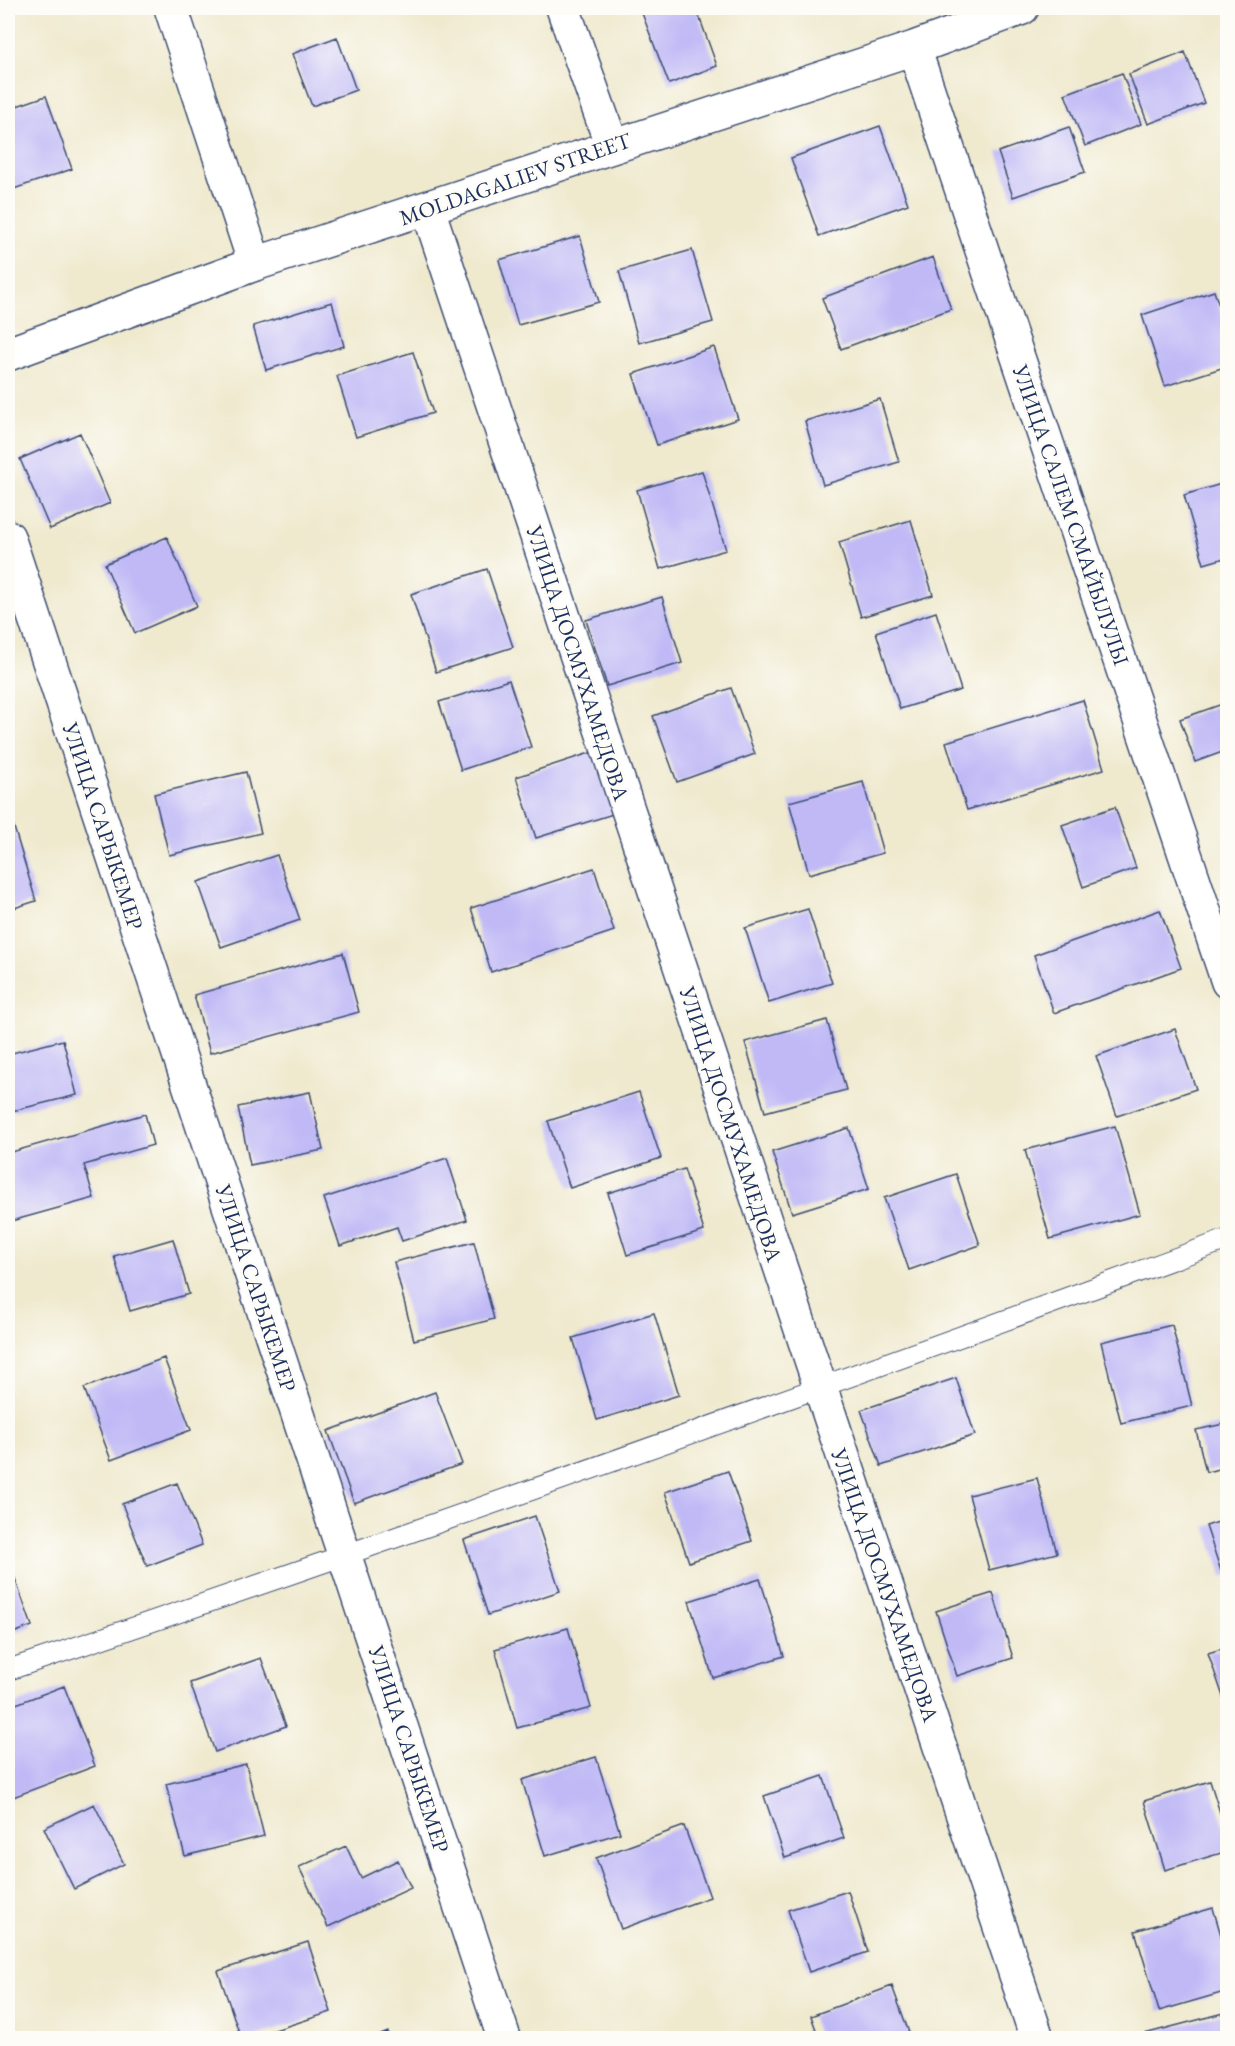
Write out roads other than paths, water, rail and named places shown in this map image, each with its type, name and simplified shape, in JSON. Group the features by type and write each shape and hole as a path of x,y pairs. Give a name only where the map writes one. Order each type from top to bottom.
{"street":[{"path":"171,8 255,264"},
{"path":"563,8 612,146"},
{"name":"MOLDAGALIEV STREET","path":"8,354 255,264 914,48 1007,10"},
{"name":"УЛИЦА САЛЕМ СМАЙЫЛУЛЫ","path":"914,48 1227,982"},
{"name":"УЛИЦА ДОСМУХАМЕДОВА","path":"428,209 819,1389 1037,2038"},
{"name":"УЛИЦА САРЫКЕМЕР","path":"8,537 504,2038"}],"lane":[{"path":"8,1670 345,1557 819,1389 1227,1239"}]}
